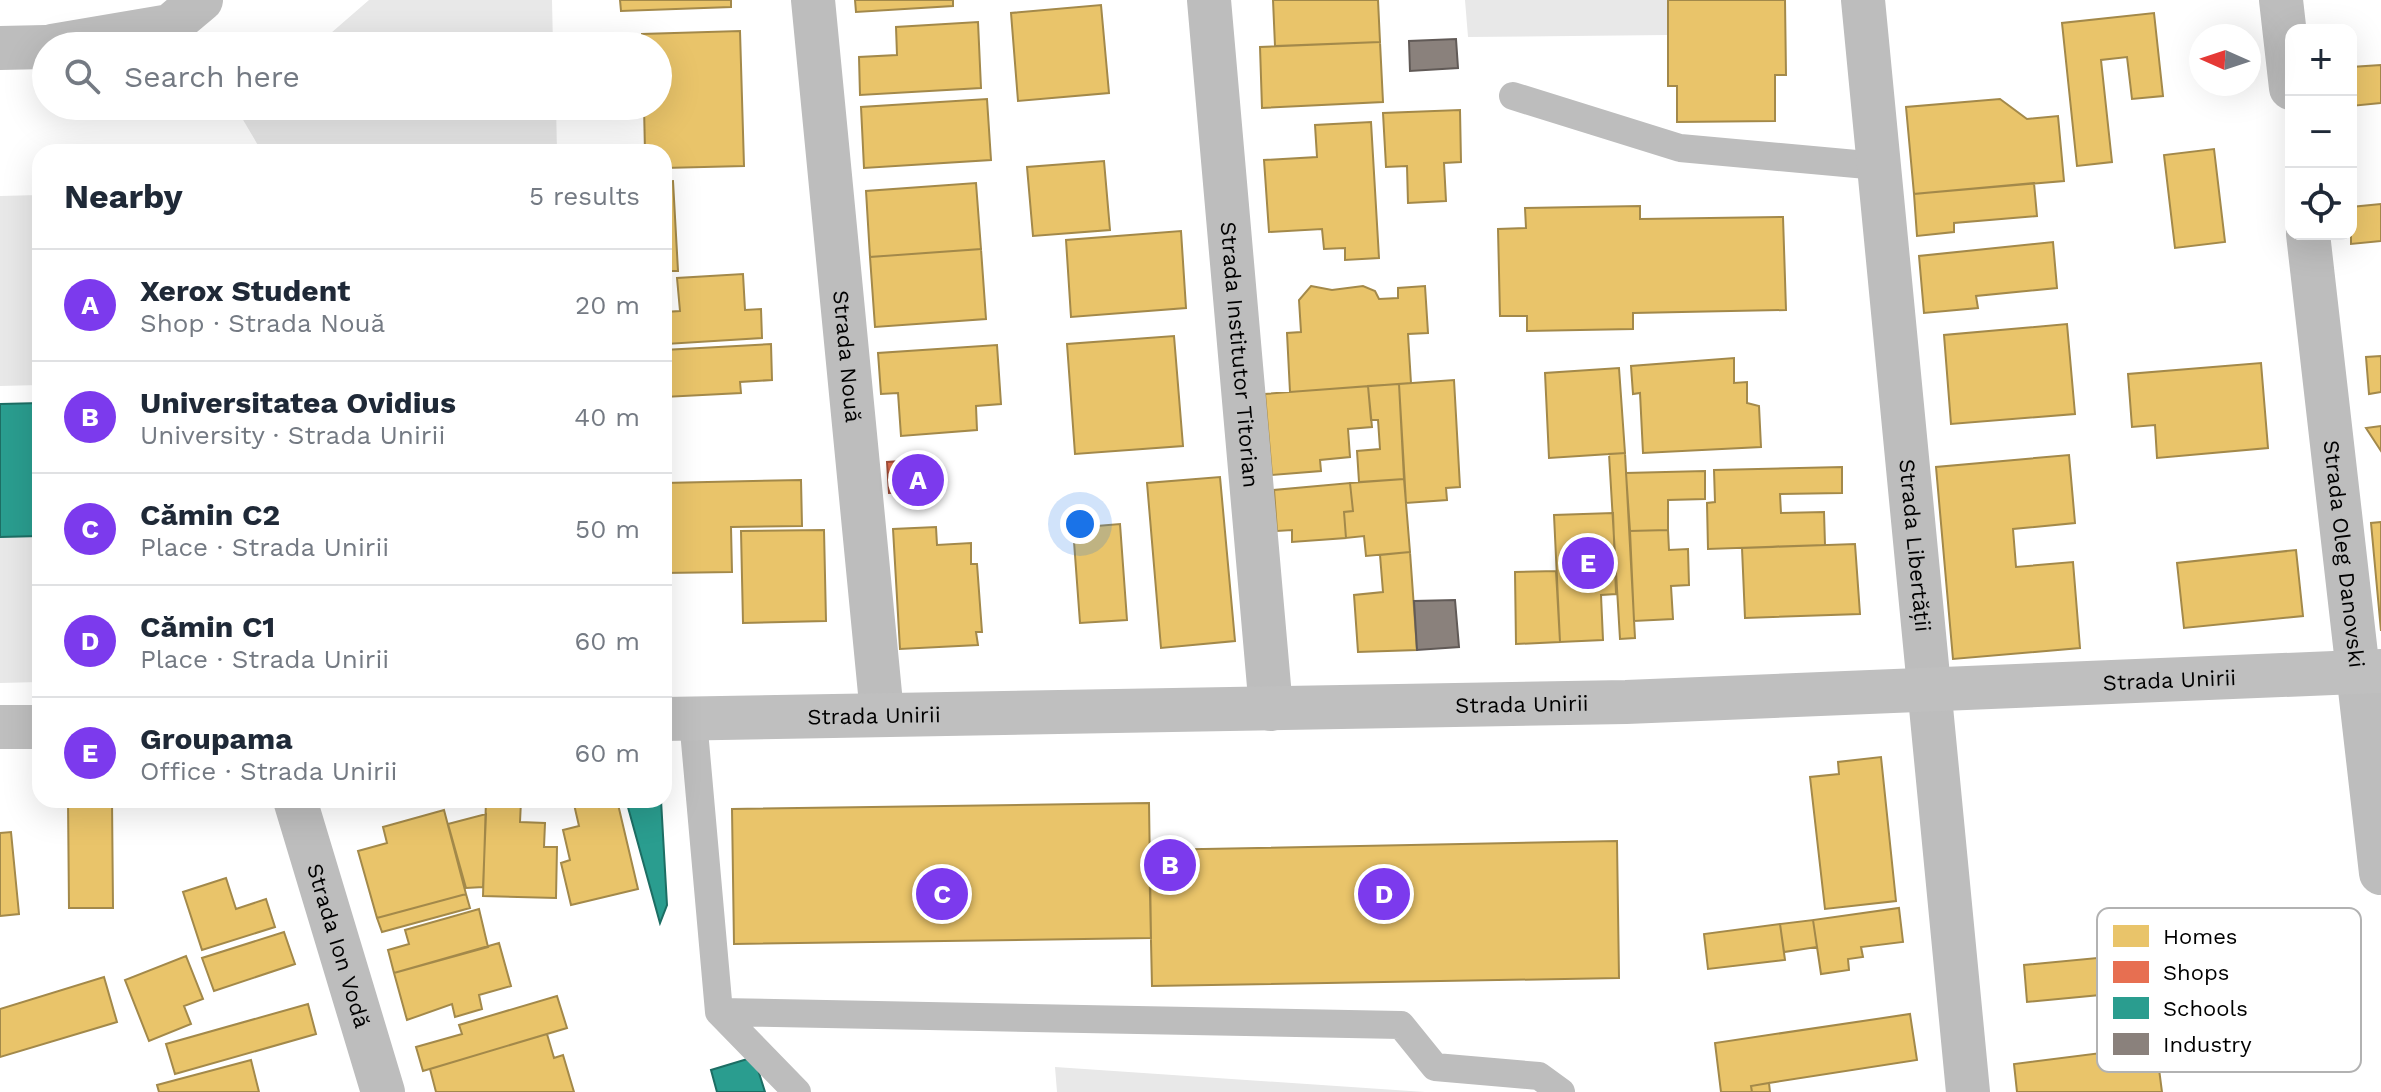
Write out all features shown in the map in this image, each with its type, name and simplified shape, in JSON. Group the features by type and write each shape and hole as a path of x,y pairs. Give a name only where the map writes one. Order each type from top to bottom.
{"street":[{"path":"134,32 170,26 201,0"},
{"name":"Strada Nouă","path":"813,0 882,714"},
{"name":"Strada Institutor Titorian","path":"1209,0 1271,709"},
{"name":"Strada Libertății","path":"1863,0 1968,1092"},
{"path":"2281,0 2285,35"},
{"path":"0,48 32,47"},
{"name":"Strada Oleg Danovski","path":"2309,240 2370,672 2381,873"},
{"name":"Strada Unirii","path":"678,719 1271,709 1929,692 2370,672"},
{"path":"0,727 32,727"},
{"name":"Strada Ion Vodă","path":"297,808 383,1092"}],"lane":[{"path":"1513,96 1680,148 1878,166"},
{"path":"678,719 719,1012 797,1092"},
{"path":"719,1012 1401,1025 1435,1067 1539,1076 1561,1092"}],"shaded area":[{"path":"369,0 552,0 553,32 332,32"},
{"path":"1465,0 1668,0 1668,35 1468,37"},
{"path":"243,120 556,120 557,144 257,144"},
{"path":"32,195 32,385 0,386 0,196"},
{"path":"32,536 32,682 0,683 0,537"},
{"path":"1055,1067 1425,1092 1057,1092"}],"building: Homes":[{"path":"620,0 731,0 731,7 621,11"},
{"path":"855,0 953,0 953,6 856,12"},
{"path":"1273,0 1378,0 1380,42 1275,46"},
{"path":"1668,0 1785,0 1786,75 1775,75 1775,121 1677,122 1677,86 1668,86"},
{"path":"1101,5 1109,93 1018,101 1011,13"},
{"path":"2154,13 2163,96 2132,99 2127,57 2101,60 2112,162 2077,166 2062,23"},
{"path":"978,22 981,88 860,95 859,57 897,55 896,27"},
{"path":"740,31 744,166 672,168 672,144 645,144 644,120 672,120 672,33"},
{"path":"1380,42 1383,102 1262,108 1260,47"},
{"path":"2381,65 2381,103 2357,105 2357,67"},
{"path":"987,99 991,160 864,168 861,107"},
{"path":"2000,99 2027,119 2058,116 2064,181 1914,194 1906,107"},
{"path":"1460,110 1461,162 1444,163 1446,201 1408,203 1407,166 1386,167 1383,113"},
{"path":"1371,122 1379,258 1345,260 1345,248 1324,249 1322,229 1269,232 1264,160 1317,157 1315,125"},
{"path":"2214,149 2225,242 2175,248 2164,155"},
{"path":"1104,161 1110,230 1033,236 1027,167"},
{"path":"673,181 678,271 672,271"},
{"path":"976,183 981,249 870,257 866,191"},
{"path":"2034,183 2037,216 1954,223 1954,232 1917,236 1914,194"},
{"path":"2381,204 2381,241 2351,244 2351,240 2357,240 2357,206"},
{"path":"1640,206 1640,219 1783,217 1786,310 1633,313 1633,329 1527,331 1527,316 1500,316 1498,229 1526,228 1525,208"},
{"path":"1181,231 1186,308 1071,317 1066,240"},
{"path":"2053,242 2057,288 1976,296 1978,308 1924,313 1919,256"},
{"path":"981,249 986,319 875,327 870,257"},
{"path":"743,274 745,310 761,309 762,338 672,344 672,312 680,311 677,278"},
{"path":"1311,286 1332,290 1363,286 1375,291 1379,299 1398,298 1398,288 1425,286 1428,333 1408,334 1411,383 1290,392 1287,333 1301,332 1299,300"},
{"path":"2067,324 2075,414 1951,424 1944,335"},
{"path":"1174,336 1183,446 1075,454 1067,344"},
{"path":"771,344 772,380 740,382 741,393 672,397 672,350"},
{"path":"997,345 1001,404 976,406 977,430 901,436 898,393 881,394 878,353"},
{"path":"2381,356 2381,392 2369,394 2366,357"},
{"path":"1734,358 1734,383 1747,382 1747,403 1759,406 1761,447 1643,453 1640,393 1633,394 1631,366"},
{"path":"2261,363 2268,448 2157,458 2155,425 2132,427 2128,374"},
{"path":"1619,368 1625,453 1549,458 1545,373"},
{"path":"1454,380 1460,487 1446,488 1447,500 1406,503 1399,384"},
{"path":"1399,384 1404,479 1359,482 1357,451 1380,449 1378,420 1371,420 1368,386"},
{"path":"1368,386 1372,427 1348,429 1350,457 1320,460 1321,471 1272,475 1265,394"},
{"path":"2381,426 2381,451 2366,428"},
{"path":"1625,453 1635,638 1620,639 1609,454"},
{"path":"2069,455 2075,523 2013,529 2016,567 2073,562 2080,648 1953,659 1936,467"},
{"path":"1842,467 1842,493 1780,494 1781,513 1824,512 1825,545 1708,549 1707,503 1715,502 1714,470"},
{"path":"1705,471 1705,499 1668,500 1668,530 1630,531 1626,473"},
{"path":"1220,477 1235,641 1161,648 1147,483"},
{"path":"1404,479 1410,552 1366,556 1364,536 1346,538 1344,512 1353,511 1350,483"},
{"path":"801,480 802,526 731,527 732,572 672,573 672,483"},
{"path":"1350,483 1353,511 1344,512 1346,538 1292,542 1292,530 1277,531 1274,490"},
{"path":"1613,513 1616,594 1601,595 1603,640 1560,642 1554,515"},
{"path":"2381,522 2381,631 2371,523"},
{"path":"1120,524 1127,620 1080,623 1073,528"},
{"path":"936,527 937,545 971,543 971,564 977,564 982,632 976,632 978,645 900,649 893,529"},
{"path":"824,530 826,621 743,623 741,531"},
{"path":"1668,530 1669,550 1688,549 1689,585 1671,586 1673,619 1634,621 1630,531"},
{"path":"1855,544 1860,614 1745,618 1742,548"},
{"path":"2296,550 2303,616 2184,628 2177,563"},
{"path":"1410,552 1417,650 1358,652 1354,595 1383,592 1380,555"},
{"path":"1556,571 1560,642 1516,644 1515,572"},
{"path":"1881,757 1896,901 1825,909 1810,777 1839,774 1838,762"},
{"path":"1149,803 1151,938 734,944 732,809"},
{"path":"68,808 112,808 113,908 69,908"},
{"path":"486,808 521,808 520,822 545,823 544,847 557,847 556,898 483,896"},
{"path":"575,808 619,808 638,889 571,905 561,863 570,860 563,830 579,826"},
{"path":"444,810 466,894 377,918 358,851 387,843 383,827"},
{"path":"486,814 483,887 466,888 448,824"},
{"path":"11,832 19,914 0,916 0,833"},
{"path":"1617,841 1619,978 1152,986 1149,850"},
{"path":"226,878 236,909 266,899 275,927 202,950 183,892"},
{"path":"466,894 470,908 382,932 377,918"},
{"path":"1899,908 1903,942 1861,947 1863,957 1848,959 1849,970 1821,974 1813,920"},
{"path":"479,909 488,947 394,973 388,950 409,944 405,930"},
{"path":"1813,920 1817,947 1784,952 1780,924"},
{"path":"1780,924 1785,960 1708,969 1704,934"},
{"path":"284,932 295,964 214,991 202,958"},
{"path":"499,943 511,986 479,995 482,1009 455,1017 452,1004 407,1020 394,973"},
{"path":"186,956 203,999 184,1006 191,1024 149,1041 125,980"},
{"path":"2097,958 2097,995 2027,1002 2024,965"},
{"path":"104,977 117,1022 0,1057 0,1009"},
{"path":"557,996 567,1028 423,1071 416,1047 462,1034 459,1025"},
{"path":"308,1004 316,1034 175,1074 166,1044"},
{"path":"1910,1014 1917,1060 1751,1086 1752,1092 1721,1092 1715,1043"},
{"path":"547,1034 554,1058 563,1055 574,1092 436,1092 430,1069"},
{"path":"2097,1053 2097,1072 2159,1072 2162,1092 2017,1092 2014,1064"},
{"path":"251,1060 259,1092 159,1092 157,1085"},
{"path":"1769,1083 1770,1092 1752,1092 1751,1086"}],"building: Shops":[{"path":"932,459 934,490 889,493 887,462"}],"building: Schools":[{"path":"32,403 32,536 0,537 0,404"},
{"path":"628,808 661,808 667,905 660,923"},
{"path":"754,1057 765,1092 717,1092 711,1070"}],"building: Industry":[{"path":"1456,39 1458,68 1410,71 1409,41"},
{"path":"1455,600 1459,647 1417,650 1414,601"}],"place":[{"name":"Xerox Student","path":"918,480"},
{"name":"Groupama","path":"1588,563"},
{"name":"Universitatea Ovidius","path":"1170,865"},
{"name":"Cămin C2","path":"942,894"},
{"name":"Cămin C1","path":"1384,894"}]}
